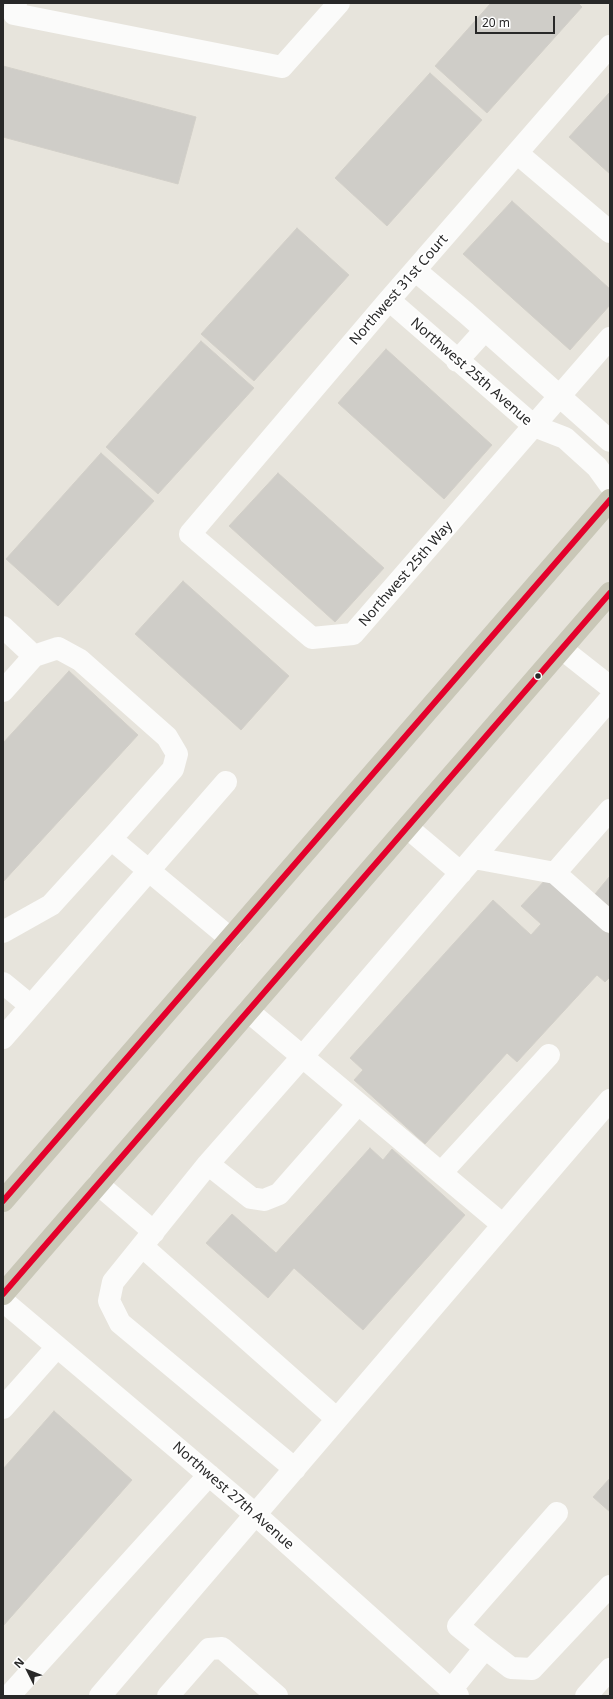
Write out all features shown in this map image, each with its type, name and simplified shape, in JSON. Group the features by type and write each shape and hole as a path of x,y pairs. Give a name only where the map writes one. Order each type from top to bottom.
{"main road":[{"path":"3,1201 610,500"},
{"path":"3,1294 610,593"}],"street":[{"path":"16,3 14,14 282,67 340,3"},
{"name":"Northwest 31st Court","path":"190,534 389,300 416,271 610,46"},
{"path":"517,153 610,232"},
{"path":"416,271 610,441"},
{"name":"Northwest 25th Avenue","path":"389,300 457,361 534,426 565,438 597,467 610,484"},
{"path":"457,361 485,330"},
{"name":"Northwest 25th Way","path":"190,534 312,638 353,634 534,426 558,396 610,338"},
{"path":"3,627 34,656"},
{"path":"3,691 34,656 58,648 80,660 167,737 177,754 172,769 51,906 3,932"},
{"path":"562,649 610,687"},
{"path":"295,1470 120,1323 110,1301 113,1282 208,1164 303,1056 610,699"},
{"path":"3,1038 226,782"},
{"path":"555,873 610,810"},
{"path":"408,828 467,866 555,873 610,922"},
{"path":"111,839 231,939"},
{"path":"3,983 31,1006"},
{"path":"248,1011 502,1225"},
{"path":"441,1173 549,1056"},
{"path":"100,1696 295,1470 502,1225 610,1100"},
{"path":"208,1164 251,1198 264,1200 279,1194 358,1104"},
{"path":"98,1184 148,1240 337,1419"},
{"name":"Northwest 27th Avenue","path":"3,1301 256,1515 455,1693"},
{"path":"3,1408 57,1347"},
{"path":"9,1696 209,1475"},
{"path":"557,1513 458,1626 511,1668 532,1669 610,1586"},
{"path":"168,1696 209,1649 222,1648 277,1696"},
{"path":"455,1693 485,1648"},
{"path":"586,1696 610,1669"}],"building":[{"path":"491,3 578,3 582,7 487,113 435,66"},
{"path":"3,66 196,117 178,184 3,137"},
{"path":"430,73 482,120 387,226 335,178"},
{"path":"610,92 610,174 569,137"},
{"path":"512,201 610,289 610,305 570,350 463,254"},
{"path":"297,228 349,275 254,381 201,334"},
{"path":"201,341 254,388 158,494 106,447"},
{"path":"386,349 492,445 444,499 338,403"},
{"path":"101,453 154,501 58,606 6,559"},
{"path":"278,473 384,568 335,622 229,526"},
{"path":"183,581 289,676 241,730 135,634"},
{"path":"69,671 138,735 3,882 3,743"},
{"path":"610,876 610,907 595,894"},
{"path":"547,878 610,935 610,977 605,982 597,975 517,1062 507,1053 425,1144 354,1080 363,1070 350,1058 493,900 531,935 541,924 521,906"},
{"path":"370,1148 383,1160 392,1149 465,1215 363,1330 294,1268 268,1298 206,1243 232,1214 276,1253"},
{"path":"54,1411 132,1480 3,1626 3,1469"},
{"path":"610,1478 610,1512 593,1497"}],"transit line":[{"path":"3,1201 610,500"},
{"path":"3,1294 610,593"}]}
